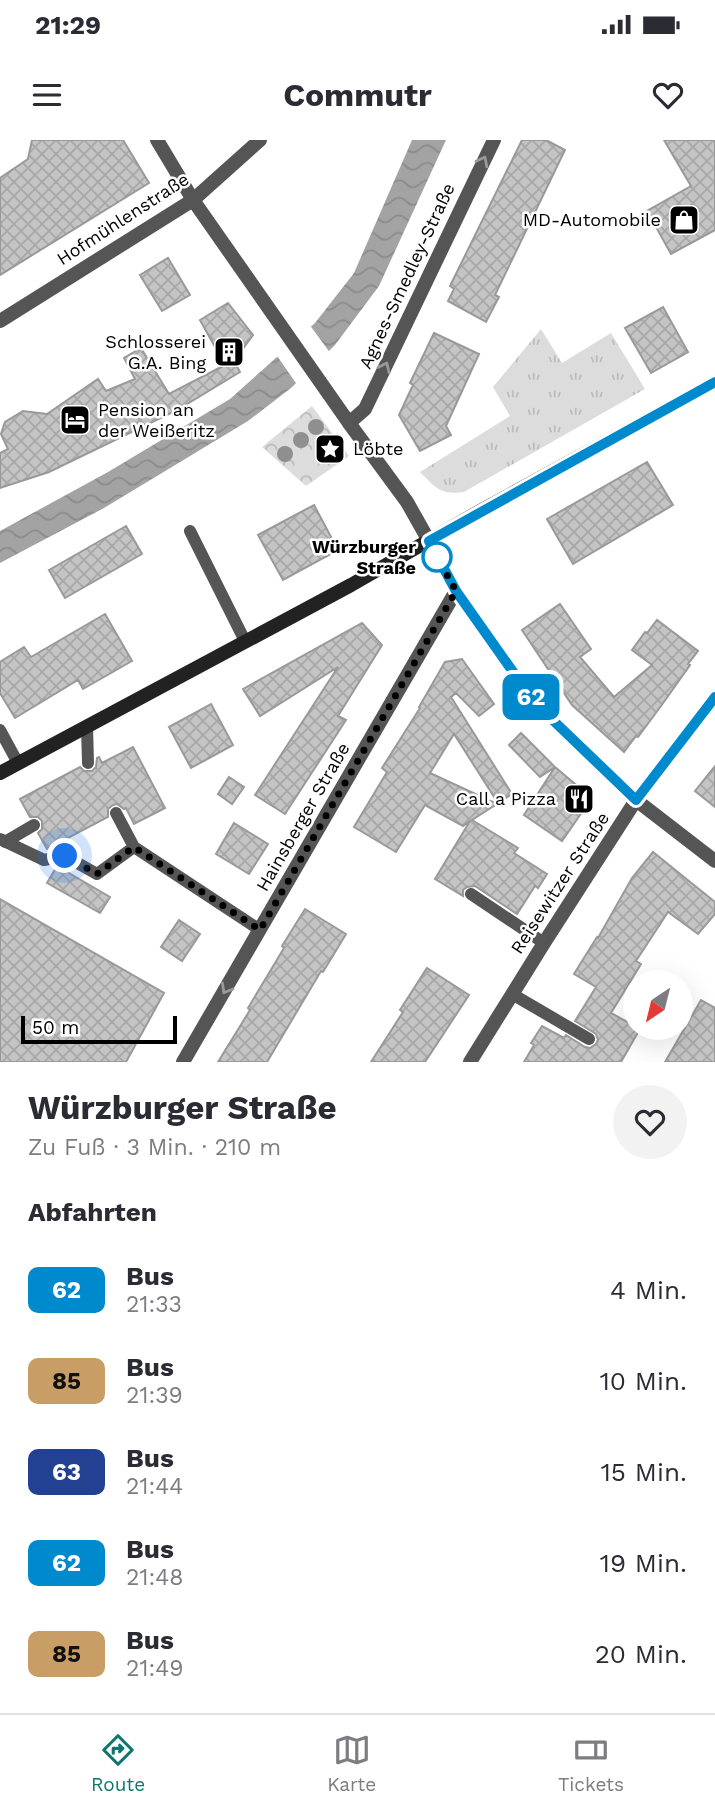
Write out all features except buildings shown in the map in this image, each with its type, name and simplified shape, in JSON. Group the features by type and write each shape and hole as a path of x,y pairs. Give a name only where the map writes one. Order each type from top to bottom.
{"main road":[{"path":"0,773 429,541 715,382"}],"street":[{"path":"157,140 193,200 407,502 456,591 535,703 636,800 715,861"},
{"name":"Hofmühlenstraße","path":"0,321 193,200 260,140"},
{"name":"Agnes-Smedley-Straße","path":"349,422 365,409 494,140"},
{"name":"Hainsberger Straße","path":"183,1062 456,591"},
{"name":"Reisewitzer Straße","path":"470,1062 636,800 715,697"}],"lane":[{"path":"190,531 246,641"},
{"path":"87,726 88,762"},
{"path":"0,730 18,763"},
{"path":"116,813 134,847 260,930"},
{"path":"3,840 34,825"},
{"path":"3,840 44,860 65,856 97,874 134,847"},
{"path":"471,894 544,943"},
{"path":"512,994 589,1039"}],"green space":[{"path":"541,329 562,363 611,333 645,389 464,492 439,489 420,472 510,416 493,387"},
{"path":"312,406 349,456 306,486 262,447"}],"water":[{"path":"412,140 446,140 379,286 335,345 291,388 248,421 104,508 0,563 0,531 108,472 230,399 315,323 354,273"}],"pier":[{"path":"309,324 331,354 298,386 275,353"}],"bus line":[{"name":"62","path":"715,382 429,541 456,591 535,703 636,800 715,697"}],"place":[{"name":"MD-Automobile","path":"684,220"},
{"name":"Schlosserei G.A. Bing","path":"229,352"},
{"name":"Pension an der Weißeritz","path":"75,420"},
{"name":"Löbte","path":"330,449"},
{"name":"Würzburger Straße","path":"437,557"},
{"name":"Call a Pizza","path":"579,799"}],"route":[{"path":"65,856 97,874 134,847 260,930 456,591 437,557"}]}
